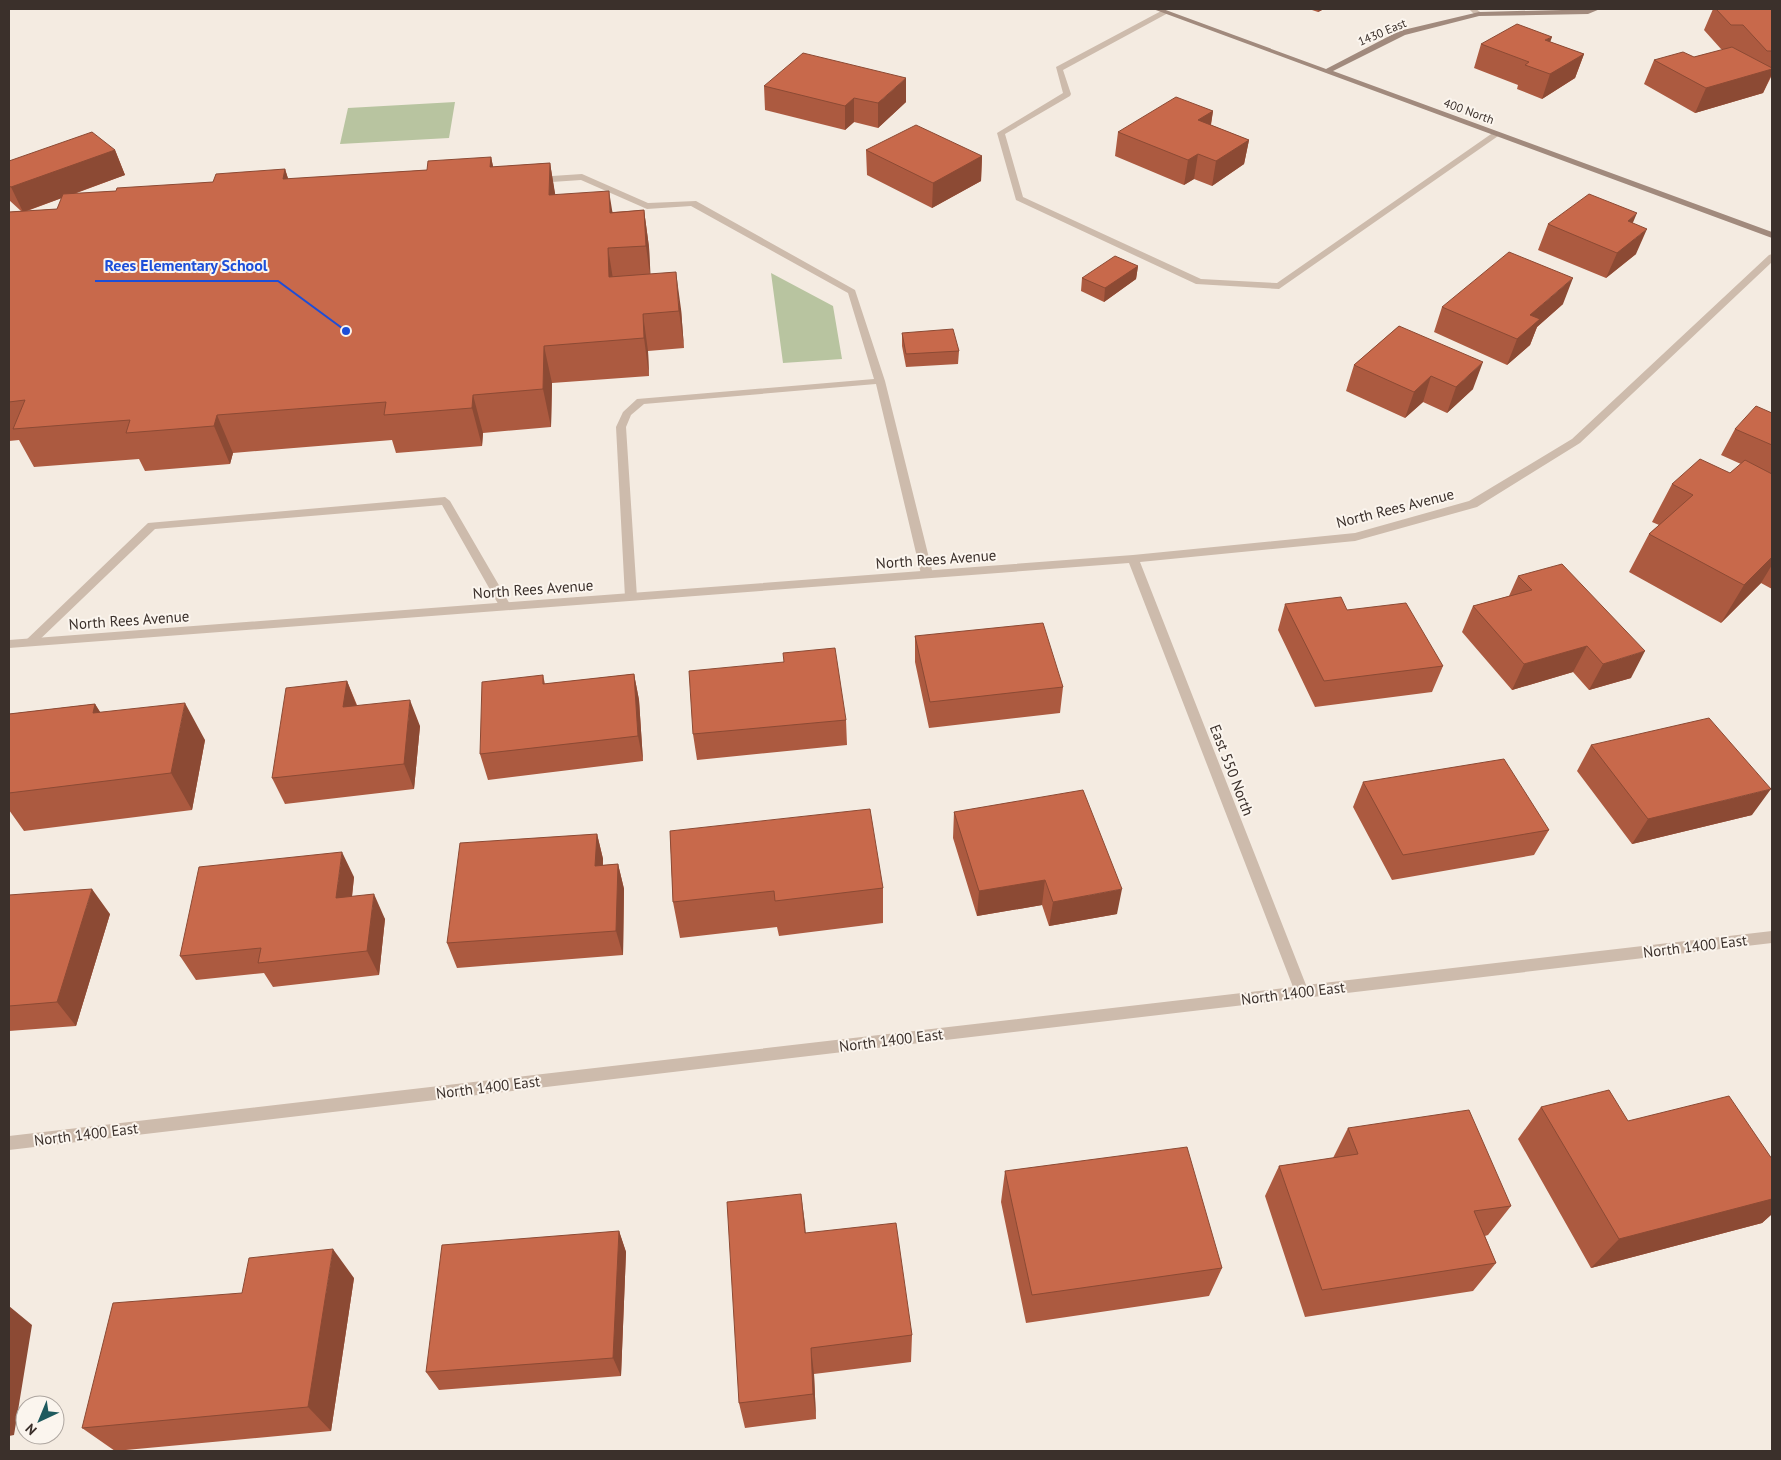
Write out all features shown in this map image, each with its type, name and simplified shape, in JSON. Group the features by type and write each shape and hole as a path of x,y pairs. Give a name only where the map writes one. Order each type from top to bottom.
{"main road":[{"name":"400 North","path":"1157,9 1772,236"},
{"name":"1430 East","path":"1327,71 1402,33 1479,14 1588,12 1597,9"}],"street":[{"path":"1472,9 1479,14"},
{"path":"1166,12 1059,69 1067,94 1001,133 1019,198 1198,282 1279,286 1498,134"},
{"path":"523,181 582,177 647,206 693,203 852,292 880,382 927,574"},
{"name":"North Rees Avenue","path":"9,644 1133,559 1355,537 1473,504 1576,441 1772,257"},
{"path":"631,597 621,427 627,414 641,401 880,382"},
{"path":"30,642 152,526 445,501 505,606"},
{"name":"East 550 North","path":"1133,559 1302,992"},
{"name":"North 1400 East","path":"9,1143 1772,937"}],"green space":[{"path":"455,102 449,138 340,144 348,108"},
{"path":"771,273 833,306 842,359 783,363"}],"building":[{"path":"1716,9 1772,9 1772,51 1767,51 1743,25 1731,25"},
{"path":"1517,24 1552,37 1545,40 1584,54 1550,74 1525,65 1529,62 1481,44"},
{"path":"1732,47 1772,69 1706,88 1654,60 1683,52 1694,57"},
{"path":"803,53 906,78 878,103 854,98 845,106 764,86"},
{"path":"1176,97 1213,111 1198,120 1249,140 1216,161 1198,154 1188,160 1118,132"},
{"path":"916,125 982,156 933,183 866,150"},
{"path":"92,132 115,150 11,187 9,186 9,161"},
{"path":"491,157 490,167 550,163 549,195 609,191 610,213 644,210 646,246 608,248 609,277 676,272 679,311 643,314 644,338 544,346 543,389 473,395 472,408 384,415 386,402 217,415 214,426 126,433 130,420 13,429 25,400 9,402 9,212 57,209 63,194 116,191 117,188 213,182 216,174 285,169 283,179 427,170 428,161"},
{"path":"1589,194 1637,213 1628,221 1647,229 1617,253 1548,224"},
{"path":"1509,252 1573,278 1530,315 1540,319 1517,339 1442,307"},
{"path":"1115,256 1138,266 1105,288 1082,278"},
{"path":"1399,326 1483,362 1456,387 1431,376 1414,392 1354,365"},
{"path":"953,329 959,351 906,354 902,333"},
{"path":"1756,406 1772,413 1772,445 1735,429"},
{"path":"1700,459 1730,473 1745,460 1772,474 1772,557 1744,585 1649,534 1693,495 1672,484"},
{"path":"1562,564 1645,651 1603,664 1587,646 1524,664 1473,606 1532,590 1518,576"},
{"path":"1341,597 1347,610 1406,603 1443,666 1324,681 1285,604"},
{"path":"1043,623 1063,687 930,702 915,636"},
{"path":"835,648 846,720 693,734 689,671 784,662 783,653"},
{"path":"634,674 638,736 480,754 482,682 543,675 543,684"},
{"path":"347,681 343,707 410,700 404,764 272,778 286,688"},
{"path":"185,703 171,773 9,793 9,714 95,704 93,713"},
{"path":"1709,718 1771,789 1648,819 1591,745"},
{"path":"1504,759 1549,830 1403,855 1363,782"},
{"path":"1083,790 1122,889 1053,902 1045,880 979,891 954,812"},
{"path":"870,809 883,888 775,901 774,891 673,902 670,831"},
{"path":"597,834 595,866 618,864 616,931 447,943 460,843"},
{"path":"342,852 336,898 374,894 367,951 258,963 261,948 180,956 199,867"},
{"path":"92,889 57,1002 9,1006 9,895"},
{"path":"1609,1090 1628,1121 1729,1096 1772,1159 1772,1199 1619,1239 1541,1107"},
{"path":"1469,1110 1511,1206 1474,1211 1496,1263 1322,1290 1279,1166 1358,1154 1348,1128"},
{"path":"1187,1147 1222,1268 1032,1295 1005,1171"},
{"path":"801,1194 805,1233 896,1223 912,1335 811,1348 813,1394 739,1403 727,1202"},
{"path":"619,1231 613,1358 426,1372 442,1245"},
{"path":"333,1249 308,1407 82,1428 113,1303 242,1293 249,1258"}],"place":[{"name":"Rees Elementary School","path":"346,331"}]}
